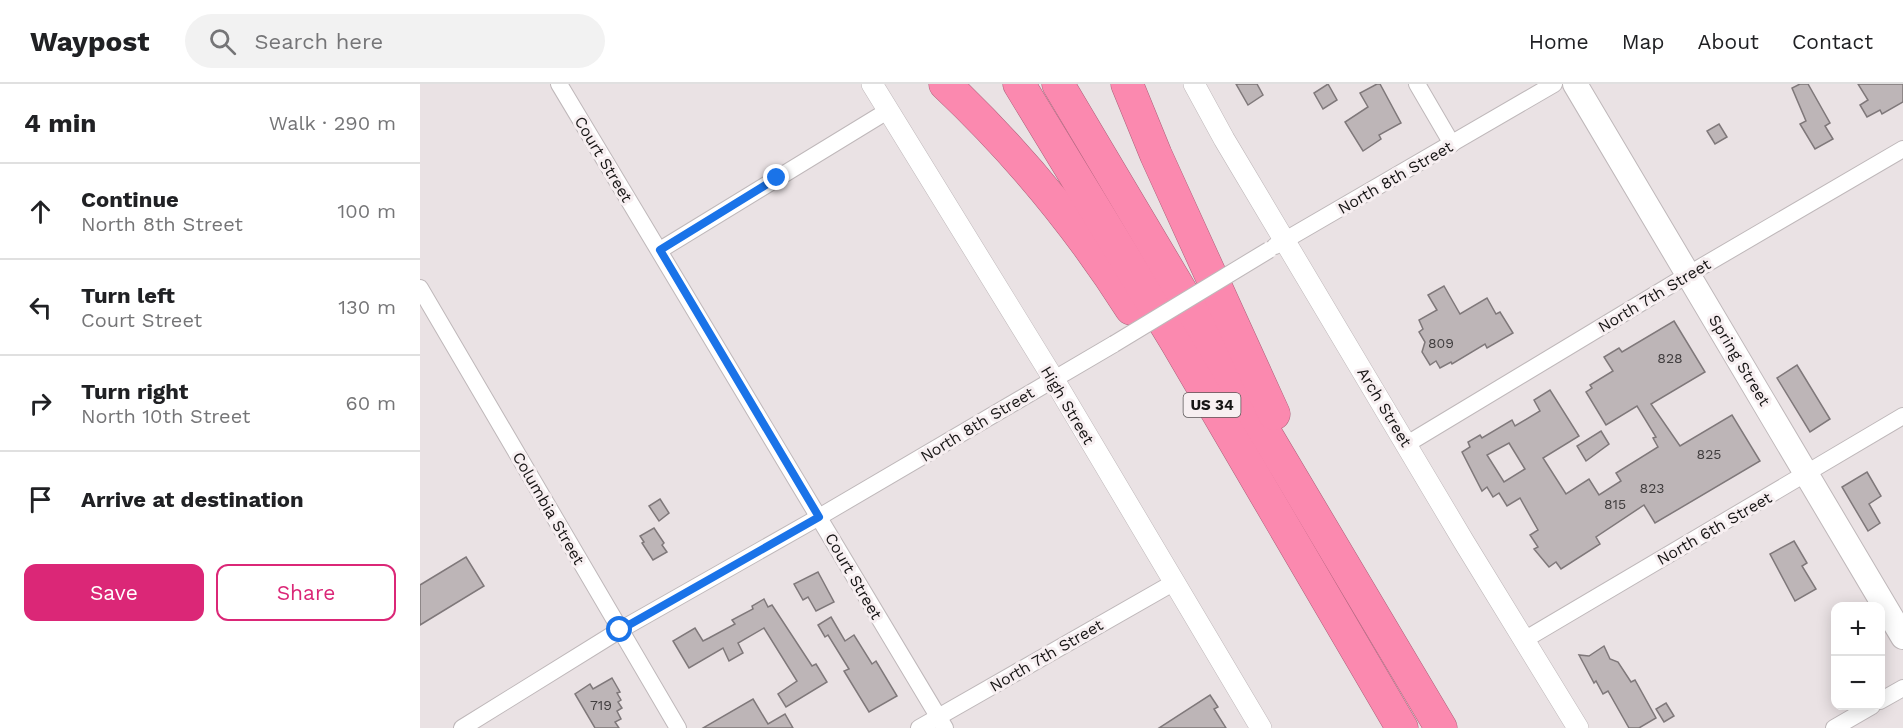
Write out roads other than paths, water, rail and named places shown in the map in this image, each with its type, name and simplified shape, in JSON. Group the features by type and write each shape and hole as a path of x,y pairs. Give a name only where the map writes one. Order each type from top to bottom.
{"highway":[{"path":"945,84 1004,143 1101,262 1175,379 1330,608"},
{"name":"US 34","path":"1020,84 1176,342 1402,728"},
{"name":"US 34","path":"1058,84 1441,728"},
{"path":"1127,84 1156,155 1338,557"}],"main road":[{"name":"Spring Street","path":"1575,84 1903,637"}],"street":[{"name":"Court Street","path":"559,84 942,722"},
{"name":"High Street","path":"873,84 1053,378 1261,728"},
{"name":"Arch Street","path":"1194,84 1277,245 1407,444 1578,728"},
{"path":"1418,84 1452,144"},
{"name":"North 8th Street","path":"462,728 620,630 819,517 1114,344 1277,245 1554,84"},
{"path":"660,250 889,110"},
{"name":"North 7th Street","path":"1407,444 1689,274 1903,149"},
{"name":"Columbia Street","path":"420,288 678,728"},
{"name":"North 6th Street","path":"1524,640 1903,416"},
{"name":"North 7th Street","path":"919,728 942,722 1173,583"},
{"path":"1885,699 1903,688"},
{"path":"1834,728 1864,710"}]}
